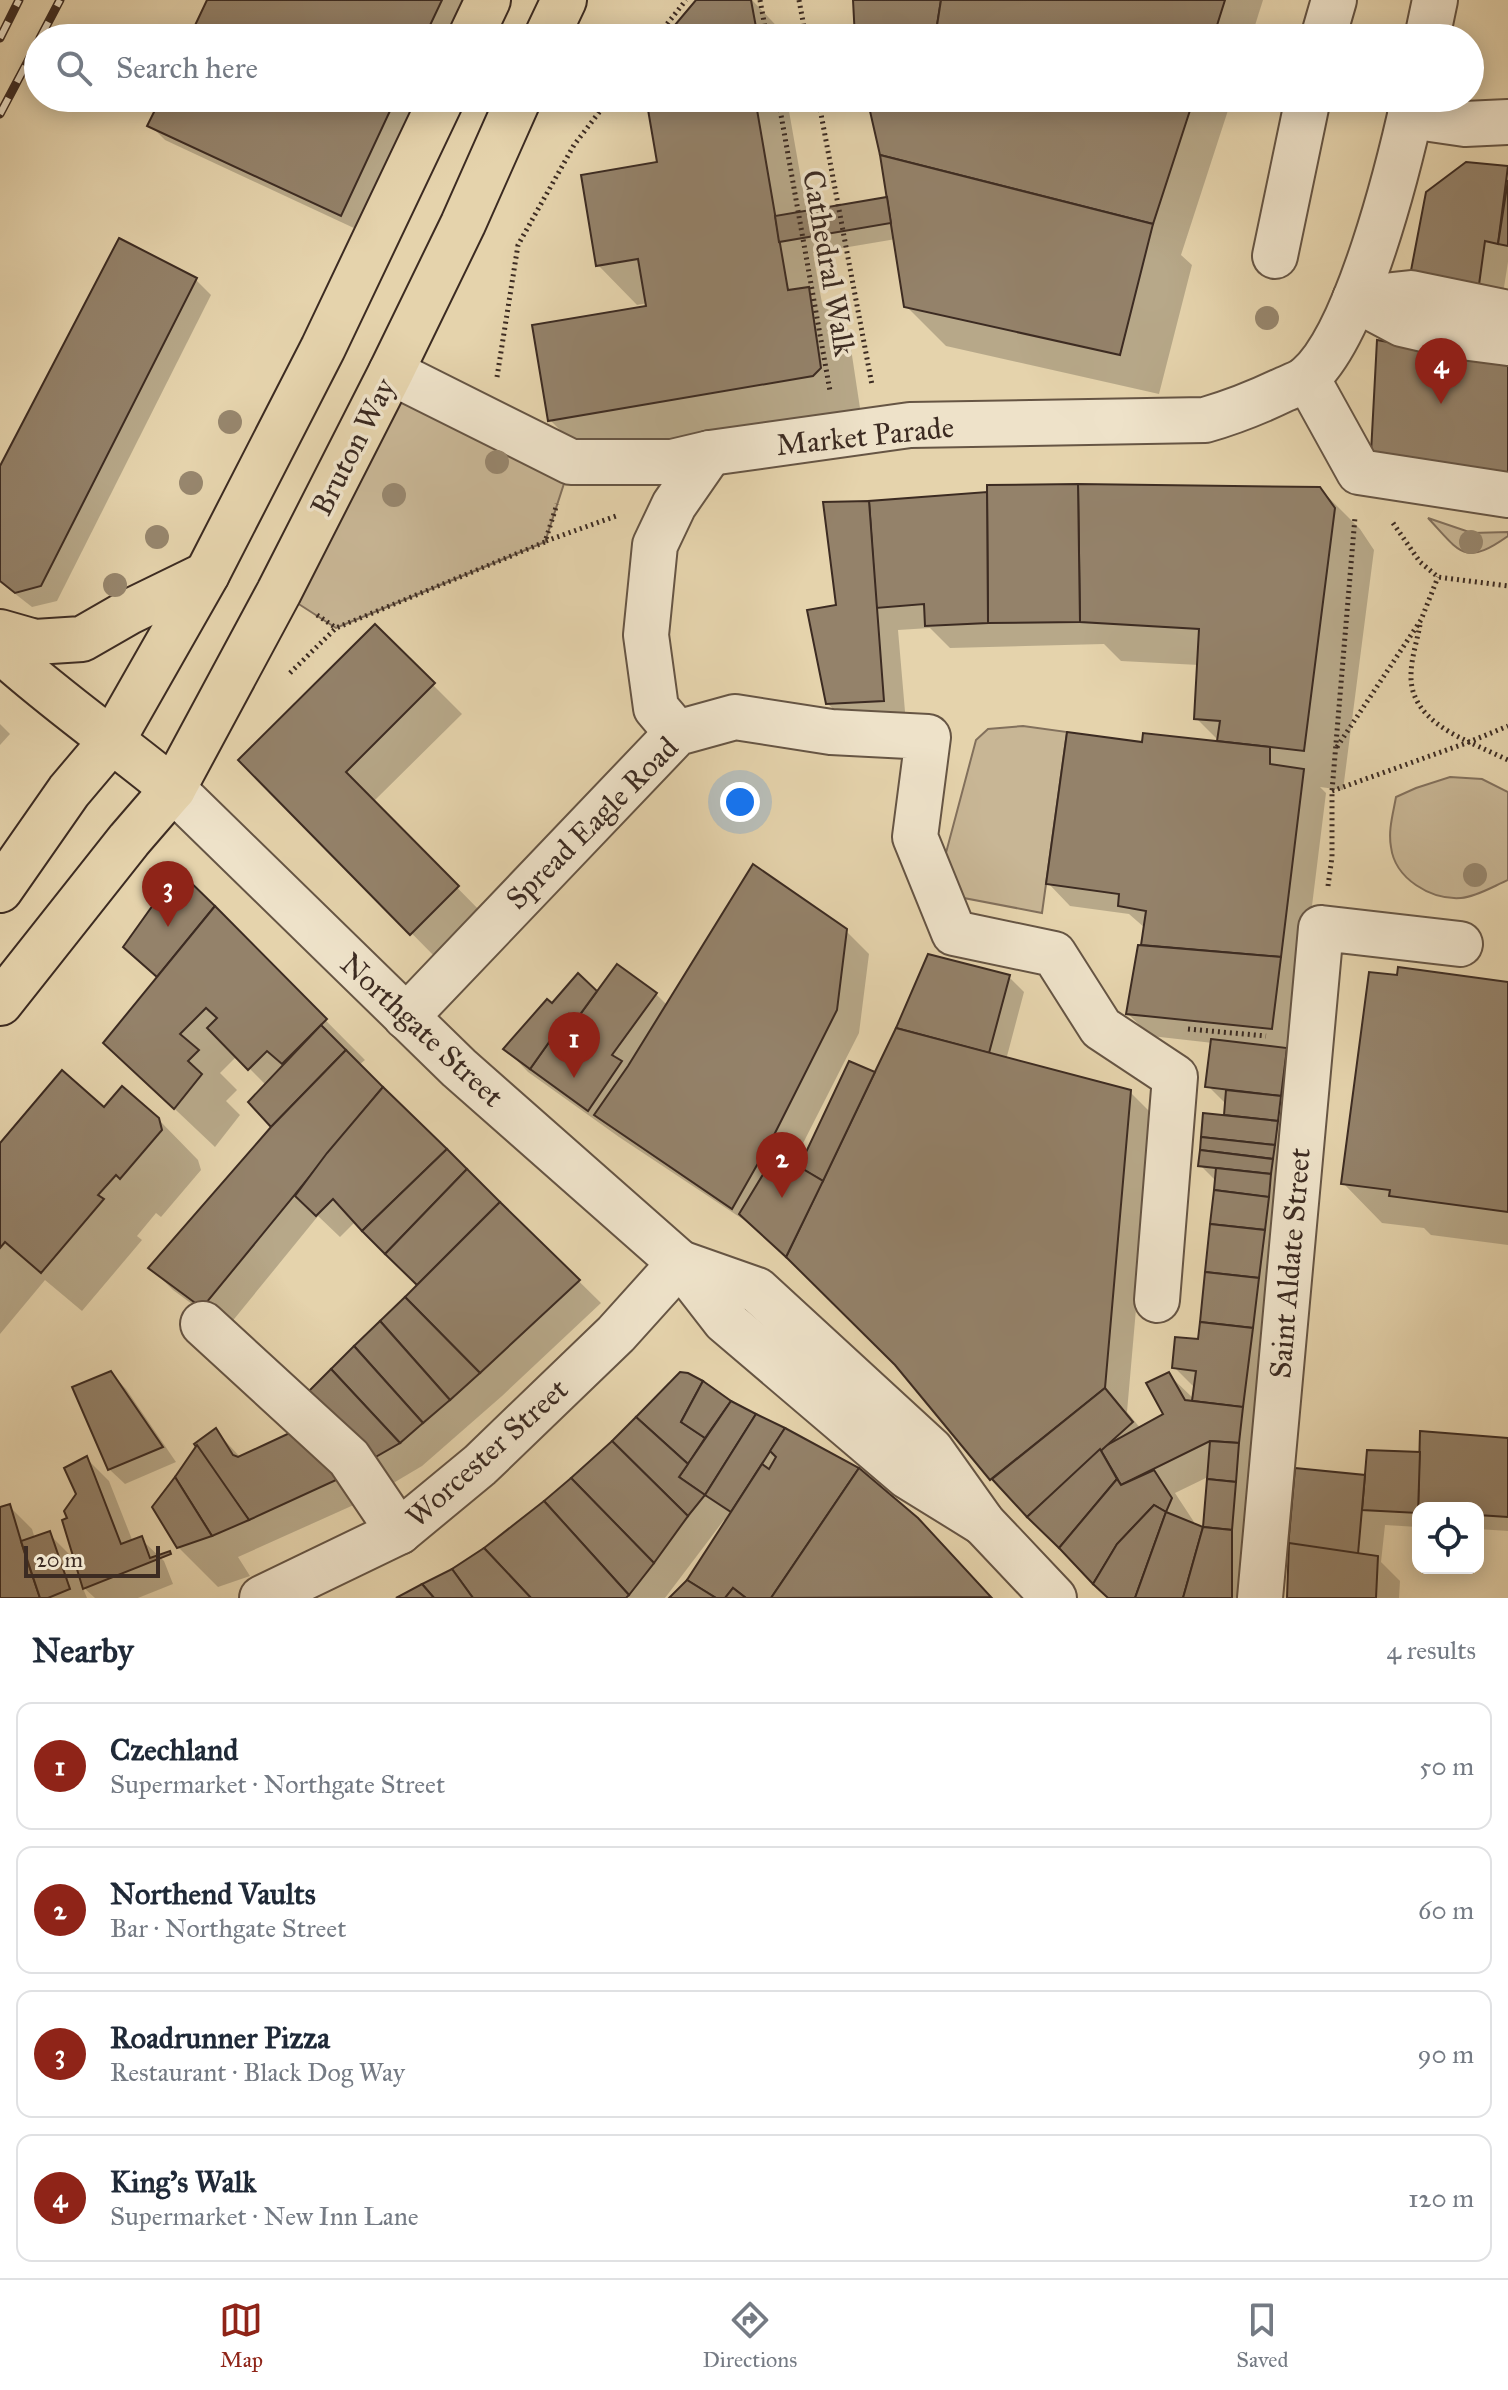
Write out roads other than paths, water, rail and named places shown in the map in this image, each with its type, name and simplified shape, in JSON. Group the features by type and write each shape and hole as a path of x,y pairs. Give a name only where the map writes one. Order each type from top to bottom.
{"main road":[{"path":"477,24 488,0"},
{"path":"553,24 564,0"},
{"path":"0,890 69,791 113,739 207,574 323,348 435,112"},
{"name":"Bruton Way","path":"0,1003 173,789 272,606 391,372 463,224 513,112"},
{"path":"0,632 35,642 82,639 207,574"},
{"path":"0,650 33,680 113,739 173,789"}],"street":[{"path":"1327,24 1334,0"},
{"path":"1430,24 1435,0"},
{"path":"1275,256 1305,112"},
{"name":"Market Parade","path":"391,372 571,462 672,462 710,453 910,425 1205,420 1243,410 1307,378 1338,337 1355,299 1387,203 1411,112"},
{"path":"1428,112 1465,124 1508,122"},
{"path":"1355,299 1411,293 1508,313"},
{"path":"1355,299 1402,324 1454,336 1508,343"},
{"path":"1307,378 1359,472 1508,495"},
{"path":"677,733 656,708 646,635 655,545 674,505 710,453"},
{"name":"Spread Eagle Road","path":"406,1017 677,733 735,717 831,732 928,737 915,837 954,933 1054,954 1101,1028 1175,1077 1157,1300"},
{"name":"Northgate Street","path":"173,789 470,1079 680,1263 757,1290 931,1450 983,1523 1054,1598"},
{"name":"Saint Aldate Street","path":"1260,1598 1321,928 1460,944"},
{"name":"Worcester Street","path":"262,1598 399,1532 492,1454 616,1334 680,1263"},
{"path":"203,1324 349,1458 399,1532"}],"railway":[{"path":"0,38 19,0"},
{"path":"47,24 60,0"},
{"path":"0,114 24,69"}],"place":[{"name":"King's Walk","path":"1441,404"},
{"name":"Roadrunner Pizza","path":"168,927"},
{"name":"Czechland","path":"574,1078"},
{"name":"Northend Vaults","path":"782,1198"}]}
